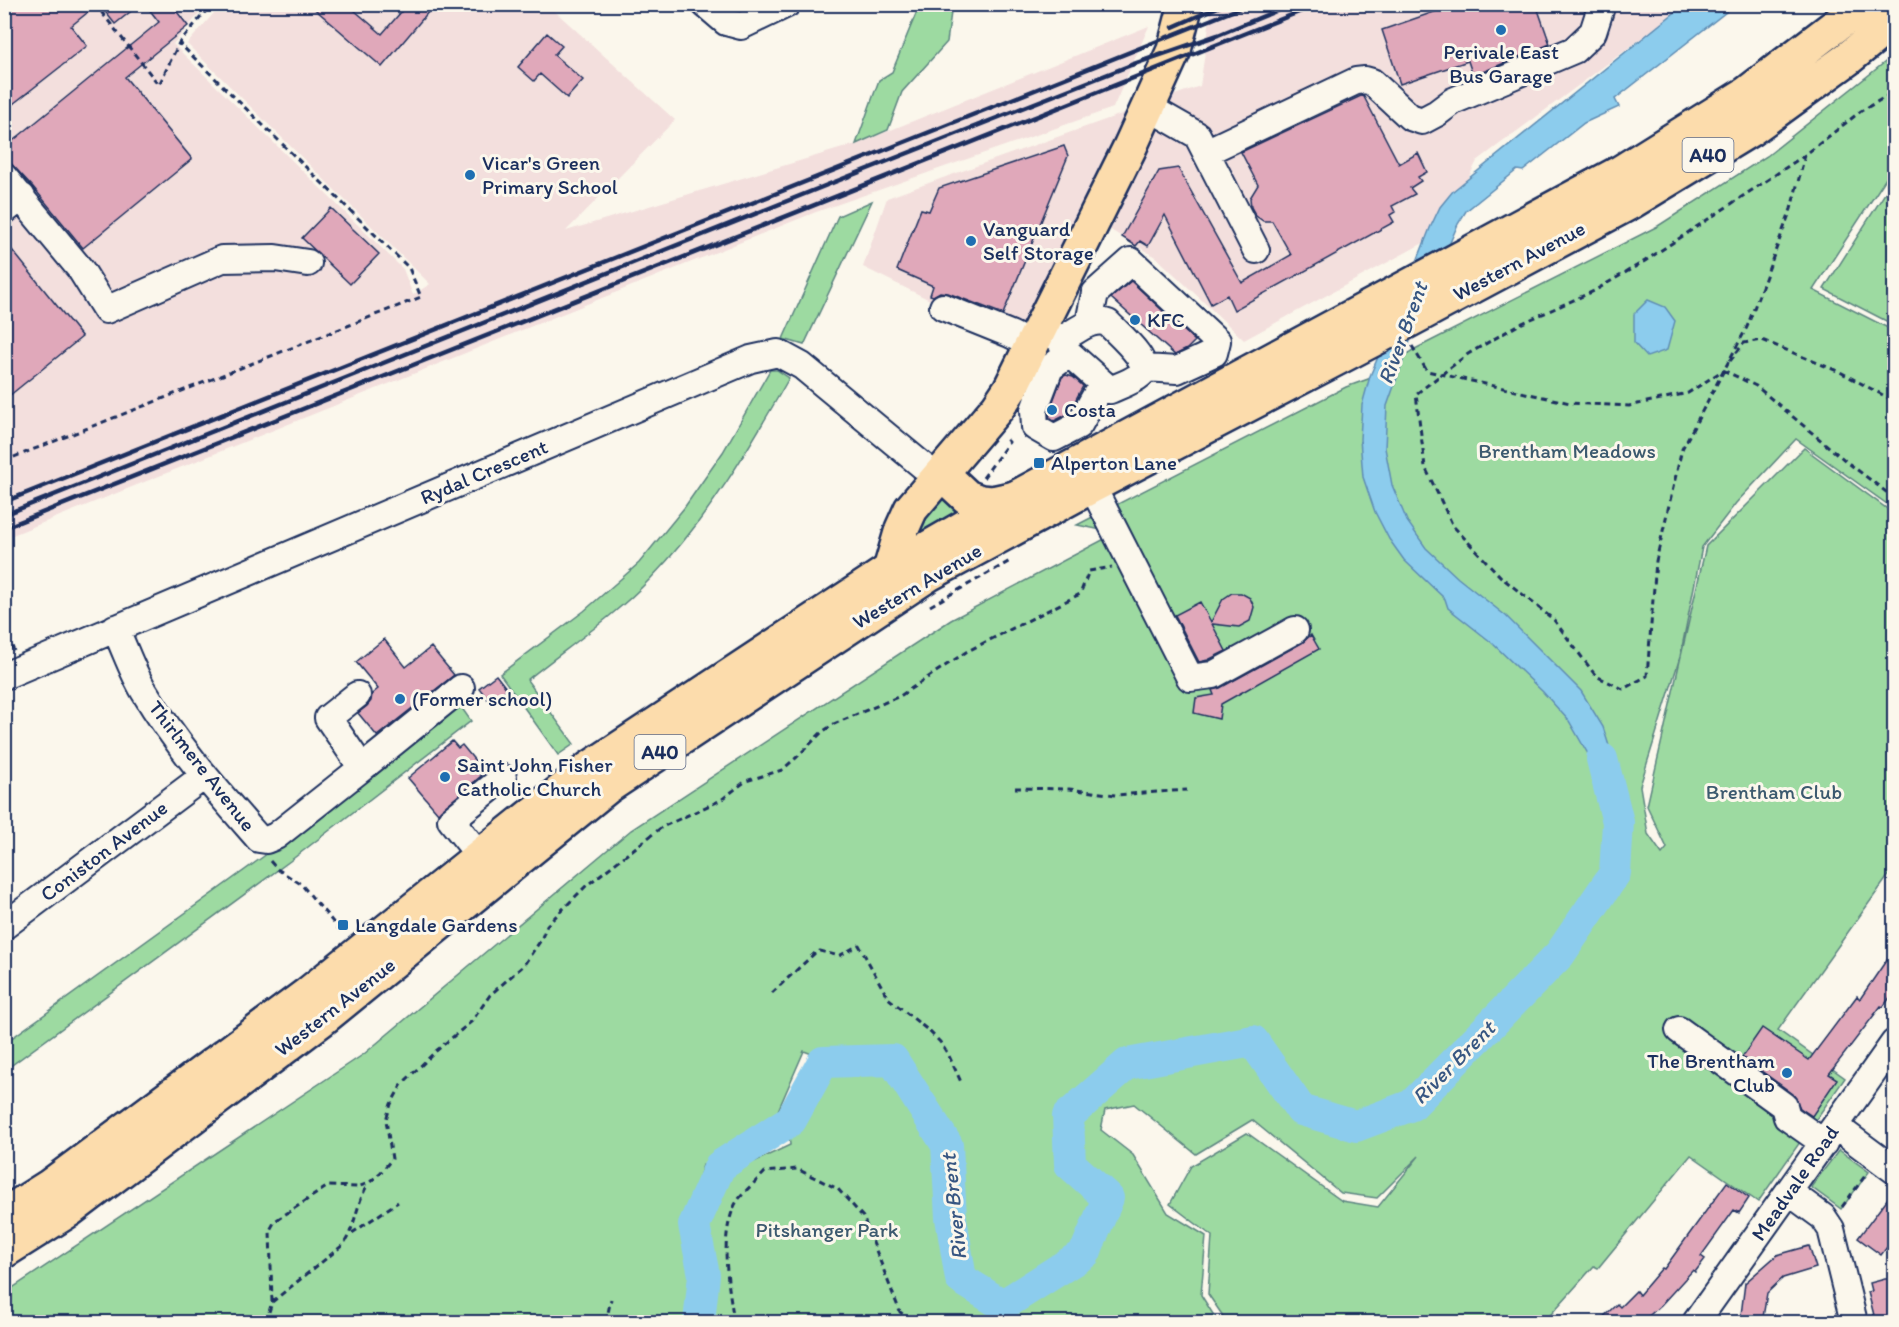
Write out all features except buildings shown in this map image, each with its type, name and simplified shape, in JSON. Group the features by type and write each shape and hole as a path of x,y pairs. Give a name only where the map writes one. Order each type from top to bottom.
{"main road":[{"path":"890,570 902,529 911,509 1051,341 1174,50 1186,4"},
{"name":"Western Avenue","path":"4,1251 69,1210 322,1019 607,787 928,574 1092,486 1370,325 1501,253 1621,172 1746,94 1864,4"},
{"name":"Western Avenue","path":"1501,253 1631,202 1751,129 1846,60 1894,21"},
{"name":"Western Avenue","path":"4,1215 59,1179 298,1001 590,768 890,570 1015,498 1370,325"},
{"path":"939,477 952,483 967,497 980,502 993,503 1015,498"}],"street":[{"path":"705,4 726,22 741,26 787,4"},
{"path":"1206,152 1356,81 1372,82 1410,117 1422,121 1453,101 1574,50 1593,32 1602,4"},
{"path":"1148,107 1197,135 1256,250"},
{"path":"4,177 13,204 81,270 106,310 222,259 275,258 308,263"},
{"path":"1089,323 1095,293 1093,278 1113,259 1131,261 1217,341 1214,353 1177,370 1144,368"},
{"path":"944,308 1010,334 1051,341 1076,333 1089,323 1101,321 1108,323 1142,359 1144,368 1142,374 1110,390 1051,341"},
{"path":"1051,341 1050,368 1034,410 1035,427 1054,438 1079,425 1102,384"},
{"name":"Rydal Crescent","path":"4,676 751,358 778,353 802,366 939,477"},
{"path":"1092,486 1190,678 1213,675 1295,630"},
{"name":"Thirlmere Avenue","path":"115,628 142,688 163,721 204,776 259,839"},
{"path":"259,839 267,840 276,836 461,688"},
{"path":"357,695 328,718 362,768"},
{"name":"Coniston Avenue","path":"4,926 204,776"},
{"path":"480,856 452,820 503,777"},
{"path":"1679,1030 1784,1106 1787,1117 1829,1134 1887,1164"},
{"name":"Meadvale Road","path":"1696,1323 1894,1043"},
{"path":"1789,1192 1822,1216 1831,1229 1854,1323"}],"path":[{"path":"95,4 159,85 179,43 212,4"},
{"path":"4,462 421,297 409,268 179,43"},
{"path":"1805,155 1791,209 1747,327 1682,449 1656,561 1647,676 1623,689 1596,676 1554,620 1501,577 1453,526 1425,467 1416,394 1468,354 1520,324 1594,291 1645,261 1805,155 1861,111 1894,92"},
{"path":"1410,342 1427,371 1570,403 1629,406 1688,393 1723,370 1744,343 1762,340 1840,372 1894,401"},
{"path":"1723,370 1756,386 1894,498"},
{"path":"983,478 1009,442 1003,437"},
{"path":"927,608 1016,558"},
{"path":"272,1302 324,1262 343,1245 350,1234 360,1198 369,1183 392,1159 387,1120 391,1104 402,1084 472,1021 489,995 523,966 541,940 547,925 586,886 662,827 721,800 746,782 782,770 822,732 834,724 900,696 966,652 1080,594 1089,571 1131,564"},
{"path":"1015,788 1069,789 1116,795 1187,790"},
{"path":"259,839 261,851 277,869 301,884 358,954"},
{"path":"771,993 815,953 820,951 839,956 859,945 888,998 929,1030 940,1042 961,1083"},
{"path":"1829,1225 1887,1164"},
{"path":"735,1323 728,1281 727,1233 734,1205 765,1172 797,1169 838,1189 863,1217 900,1312 913,1323"},
{"path":"266,1323 272,1302 270,1230 275,1221 328,1186 357,1187 369,1183"},
{"path":"350,1234 398,1202"},
{"path":"606,1323 611,1299"}],"shaded area":[{"path":"5,5 207,5 173,44 403,269 413,295 430,284 187,44 221,5 548,5 675,120 566,231 856,144 1149,26 1113,108 816,212 5,538"},
{"path":"1212,5 1686,5 1477,161 1440,234 1244,340 1157,258 1094,220 1029,349 863,267 887,198 1200,86"}],"green space":[{"path":"920,4 952,5 947,42 902,92 888,130 856,144 879,80 892,72"},
{"path":"1894,55 1894,166 1813,290 1894,331 1894,509 1796,439 1736,503 1702,547 1680,657 1640,786 1648,834 1662,854 1667,848 1647,806 1706,546 1804,448 1894,514 1894,868 1778,1030 1845,1078 1758,1202 1691,1155 1598,1268 1594,1266 1544,1322 1227,1322 1208,1294 1212,1236 1170,1204 1191,1166 1247,1133 1342,1201 1378,1207 1419,1156 1377,1198 1341,1193 1252,1120 1196,1154 1134,1104 1105,1110 1101,1130 1133,1155 1168,1213 1206,1236 1201,1295 1218,1322 706,1322 713,1274 706,1225 727,1173 751,1162 703,1165 686,1218 698,1267 692,1312 682,1322 5,1322 5,1293 364,1054 631,830 951,620 1116,533 1077,525 1346,387 1371,378 1413,350 1658,226 1767,156","holes":["804,1051 820,1057 812,1059 787,1113 790,1145 756,1161"]},
{"path":"1894,179 1894,325 1824,289"},
{"path":"872,201 804,345 783,339 838,216"},
{"path":"770,370 777,370 789,378 743,456 691,532 637,592 527,680 574,744 558,755 500,674 584,611 639,563 684,508 723,452"},
{"path":"946,485 963,509 918,535 911,533"},
{"path":"459,704 471,721 290,861 5,1070 5,1043 278,846"},
{"path":"1839,1150 1869,1172 1841,1209 1811,1187"}],"water":[{"path":"1684,5 1735,5 1615,99 1619,107 1584,123 1523,171 1517,170 1466,211 1458,224 1420,313 1387,406 1385,448 1392,485 1407,521 1426,548 1458,578 1506,616 1581,691 1603,727 1625,796 1600,803 1588,754 1569,721 1543,692 1491,642 1448,608 1445,599 1404,560 1389,539 1375,512 1363,477 1360,439 1362,405 1370,376 1440,207 1453,191"},
{"path":"1648,300 1665,307 1675,321 1667,350 1647,357 1634,343 1634,314"}],"waterway":[{"name":"River Brent","path":"699,1322 704,1275 694,1225 720,1166 791,1120 823,1062 893,1060 947,1145 951,1218 961,1279 1003,1305 1085,1253 1108,1198 1070,1164 1068,1116 1127,1064 1253,1041 1301,1110 1356,1126 1412,1105 1560,954 1615,873 1618,822 1602,759"}],"railway":[{"path":"1173,27 1225,4"},
{"path":"4,502 1250,4"},
{"path":"4,515 827,185 1293,4"},
{"path":"4,528 1319,4"}],"place":[{"name":"Perivale East Bus Garage","path":"1501,30"},
{"name":"Vicar's Green Primary School","path":"470,175"},
{"name":"Vanguard Self Storage","path":"971,241"},
{"name":"KFC","path":"1135,320"},
{"name":"Costa","path":"1052,410"},
{"name":"Alperton Lane","path":"1039,463"},
{"name":"(Former school)","path":"400,699"},
{"name":"Saint John Fisher Catholic Church","path":"445,777"},
{"name":"Langdale Gardens","path":"343,925"},
{"name":"The Brentham Club","path":"1787,1073"}],"park label":[{"name":"Brentham Meadows","path":"1567,451"},
{"name":"Brentham Club","path":"1774,792"},
{"name":"Pitshanger Park","path":"827,1230"}]}
